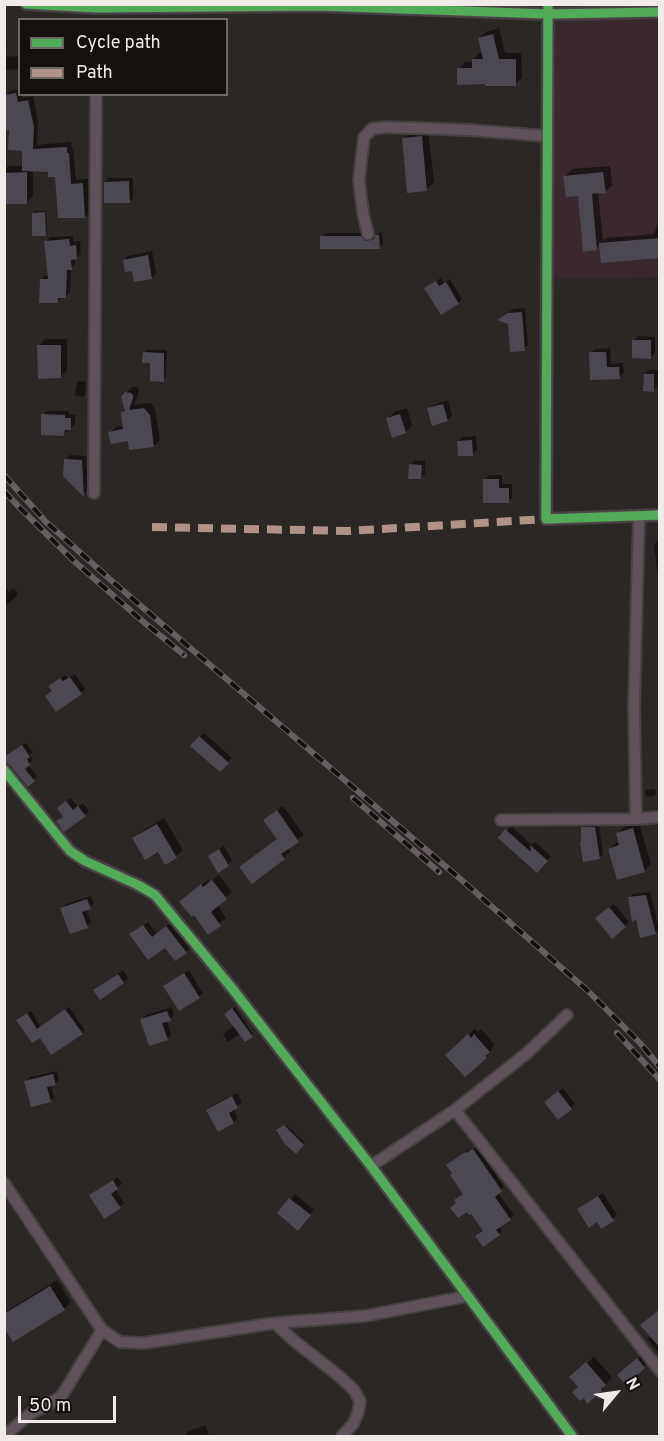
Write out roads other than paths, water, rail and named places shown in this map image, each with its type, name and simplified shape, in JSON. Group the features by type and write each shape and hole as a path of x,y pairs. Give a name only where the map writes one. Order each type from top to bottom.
{"street":[{"path":"26,4 97,14 319,6 660,12"},
{"path":"548,9 546,519 660,515"},
{"path":"94,493 96,96"},
{"path":"368,234 359,180 364,137 372,129 385,127 469,130 548,136"},
{"path":"636,819 634,706 639,516"},
{"path":"4,770 70,851 85,861 155,895 231,987 371,1166 572,1437"},
{"path":"501,820 660,817"},
{"path":"371,1166 455,1110 526,1054 567,1015"},
{"path":"455,1110 660,1371"},
{"path":"4,1183 102,1330 120,1342 144,1343 275,1323 365,1316 468,1296"},
{"path":"275,1323 354,1390 360,1401 358,1413 353,1424 342,1437"},
{"path":"4,1436 30,1414 61,1397 102,1330"}],"railway":[{"path":"4,475 46,522 113,582 588,991 640,1043 660,1067"},
{"path":"4,491 74,561 184,655"},
{"path":"353,798 439,872"},
{"path":"617,1033 660,1080"}]}
